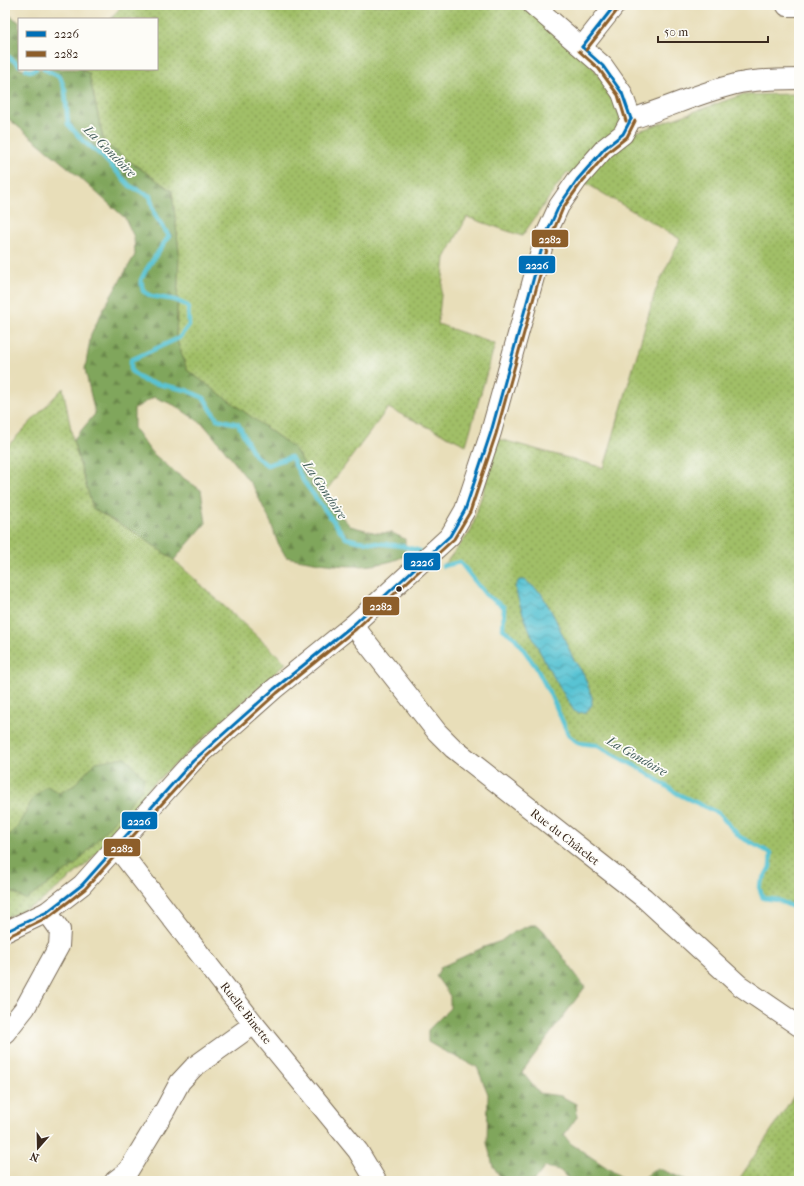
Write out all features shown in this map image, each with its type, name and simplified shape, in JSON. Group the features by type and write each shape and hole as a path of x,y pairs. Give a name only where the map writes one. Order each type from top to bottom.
{"street":[{"path":"533,5 603,66 622,93 631,119"},
{"path":"582,47 615,5"},
{"path":"5,932 47,912 82,885 194,761 274,689 353,624 450,536 465,510 491,432 545,237 559,206 577,180 605,148 623,134 631,119 649,114 689,98 741,83 799,79"},
{"name":"Rue du Châtelet","path":"353,624 437,732 453,748 644,898 739,985 799,1026"},
{"name":"Ruelle Binette","path":"116,846 254,1024 358,1151 376,1181"},
{"path":"5,1033 25,1008 59,946 60,930 47,912"},
{"path":"115,1181 128,1171 180,1082 194,1067 254,1024"}],"green space":[{"path":"122,5 525,5 581,53 617,97 636,132 742,95 799,94 799,910 778,900 763,898 759,887 770,867 771,853 740,837 718,813 678,794 641,769 596,745 579,743 569,736 536,667 515,638 503,629 503,607 486,595 460,562 443,566 471,531 499,439 604,468 656,289 680,239 567,172 522,236 467,217 445,258 438,324 495,344 466,445 388,408 323,495 294,448 187,370 176,337 179,252 172,191 104,143 89,74 83,70 158,70 158,18 112,18"},
{"path":"5,12 18,21 18,70 83,70 89,74 104,143 172,191 179,252 176,337 187,370 294,448 323,495 350,526 377,533 392,533 405,539 405,556 390,562 362,566 337,565 286,557 277,541 271,523 254,488 224,449 204,425 174,405 154,397 134,409 134,428 151,452 176,473 201,490 206,523 174,560 136,533 93,509 73,440 95,414 85,369 91,334 104,308 135,255 134,237 125,218 70,169 5,116"},
{"path":"63,388 73,440 93,509 136,533 174,560 286,663 152,785 88,863 39,903 5,918 5,449"},
{"path":"125,757 144,778 141,790 76,864 26,900 13,892 5,891 5,839 16,829 34,797 47,786 59,793 73,786 96,762"},
{"path":"530,925 538,925 544,931 585,987 522,1072 539,1093 561,1096 576,1104 577,1117 564,1135 570,1143 627,1181 572,1181 559,1170 545,1167 534,1181 503,1181 493,1166 487,1143 488,1094 477,1067 428,1042 428,1030 450,1008 450,996 436,976 441,967 484,947 501,941 510,934"},
{"path":"799,1088 799,1181 738,1181"},
{"path":"657,1168 689,1181 640,1181"}],"water":[{"path":"519,580 525,580 541,593 554,616 573,658 584,675 592,697 592,705 586,712 578,713 574,711 556,682 532,636 519,603 515,587"}],"waterway":[{"name":"La Gondoire","path":"5,54 18,64"},
{"name":"La Gondoire","path":"28,70 32,70"},
{"name":"La Gondoire","path":"46,70 60,77 65,90 68,124 83,141 102,156 130,186 150,196 155,215 169,236 141,280 143,291 151,296 175,300 188,306 189,325 179,338 131,360 131,371 144,381 186,390 204,398 217,419 238,424 255,456 267,465 291,457 304,482 346,538 358,541 402,546 420,551"},
{"name":"La Gondoire","path":"443,566 460,562 486,595 504,607 503,629 515,638 536,667 569,736 579,743 596,745 641,769 678,794 718,813 740,837 771,853 770,867 759,887 763,898 778,900 799,910"}],"transit line":[{"name":"2226","path":"582,47 615,5"},
{"name":"2282","path":"586,50 619,8"},
{"name":"2226","path":"582,47 603,66 622,93 631,119"},
{"name":"2282","path":"579,51 599,69 618,95 626,121"},
{"name":"2226","path":"5,932 47,912 82,885 193,761 274,689 353,625 450,536 465,510 491,432 545,237 559,206 577,180 605,148 623,134 631,119"},
{"name":"2282","path":"7,937 50,916 85,889 197,765 277,693 356,629 454,539 470,512 496,434 550,239 563,208 581,183 608,152 627,137 635,121"}]}
